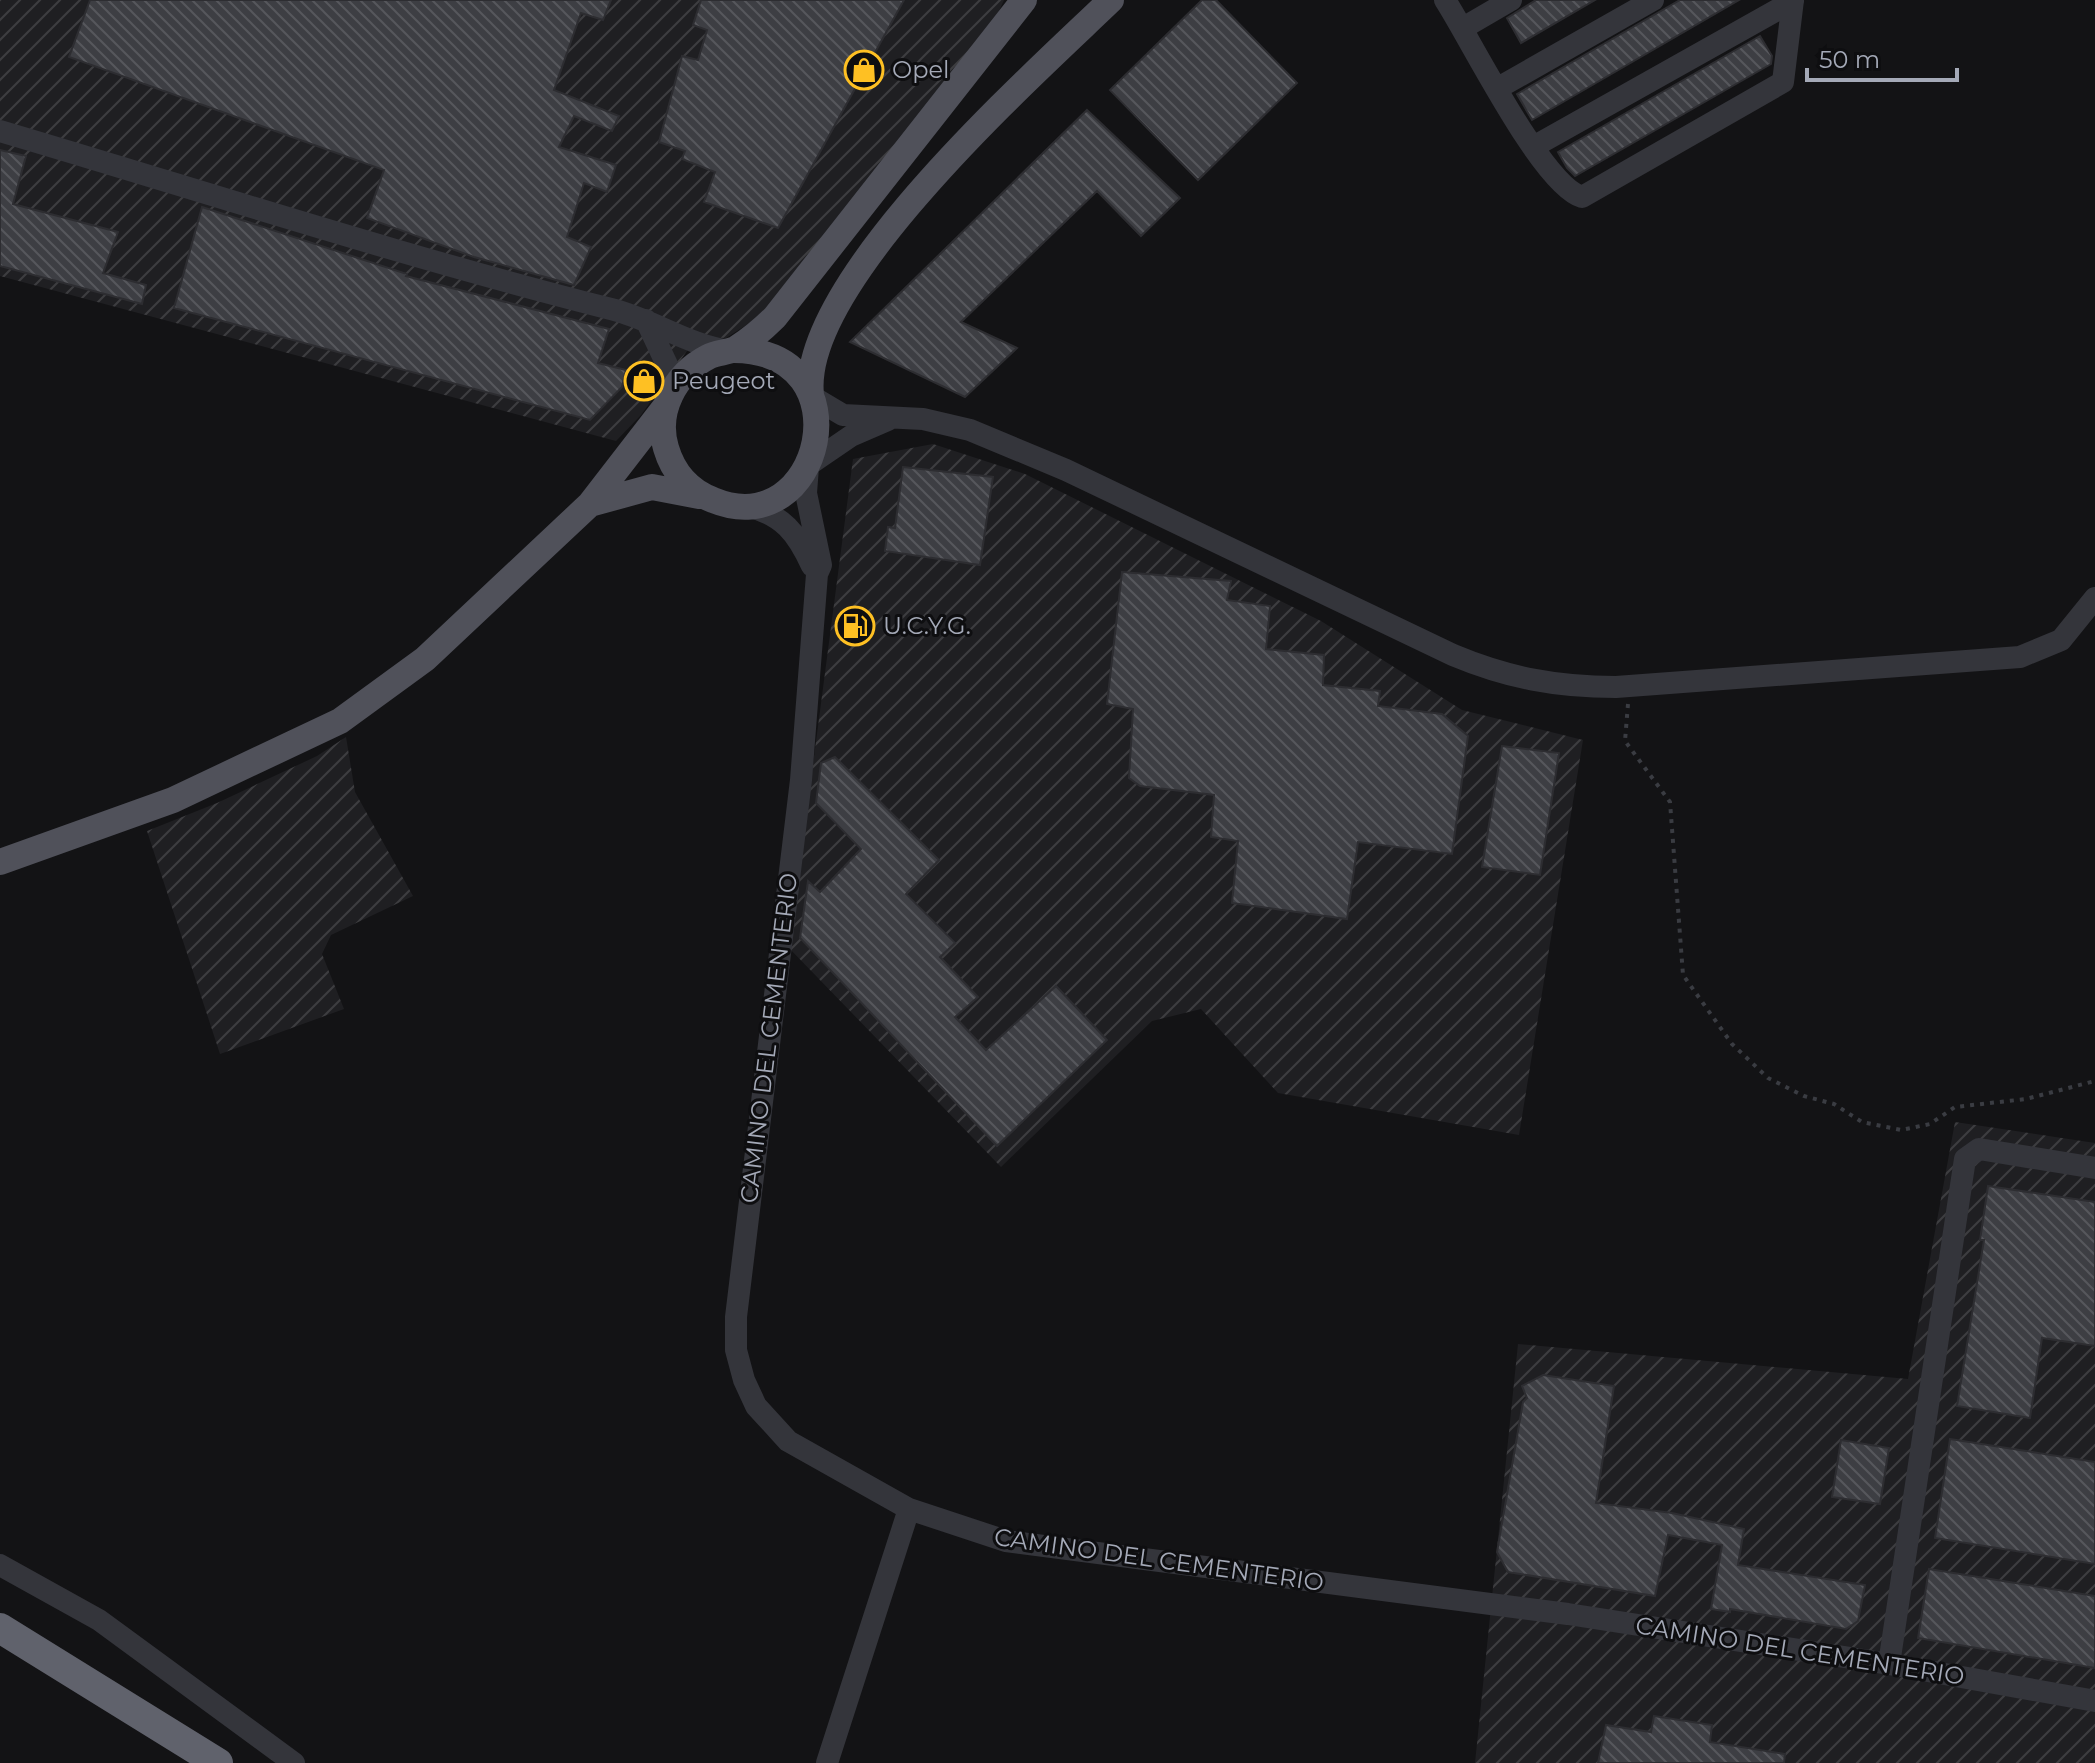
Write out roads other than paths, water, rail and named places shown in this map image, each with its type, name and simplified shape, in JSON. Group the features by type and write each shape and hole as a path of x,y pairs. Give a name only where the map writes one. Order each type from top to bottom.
{"highway":[{"path":"0,1628 213,1760"},
{"path":"0,1650 213,1760"}],"main road":[{"path":"732,350 775,317 1004,12 1024,0"},
{"path":"590,504 652,487 747,506 777,497 790,488 809,465 818,430 809,370 818,338 837,302 921,190 1000,107 1111,0"},
{"path":"0,862 173,800 340,721 425,659 590,504 692,367 712,355 749,350 779,360 803,381 811,395"},
{"path":"671,395 664,442 669,459 691,487 705,497"}],"street":[{"path":"1445,0 1533,147 1570,194 1582,197 1783,82 1793,0"},
{"path":"1463,28 1511,0"},
{"path":"1498,88 1653,0"},
{"path":"1533,147 1793,0"},
{"path":"0,131 646,320 698,345 732,350"},
{"path":"646,320 671,395"},
{"path":"811,395 843,415 923,419 970,430 1066,470 1389,626 1479,666 1519,679 1578,687 1632,686 2020,657 2061,640 2095,598"},
{"path":"809,465 851,436 892,418"},
{"name":"CAMINO DEL CEMENTERIO","path":"809,465 806,493 821,565 817,574 810,694 736,1317 736,1350 744,1380 771,1426 807,1454 909,1509 1006,1541 1568,1614 1889,1664 2095,1701"},
{"path":"747,506 763,510 788,525 817,574"},
{"path":"1889,1664 1965,1159 1979,1149 2095,1168"},
{"path":"827,1763 909,1509"},
{"path":"0,1565 99,1620 294,1763"}],"place":[{"name":"Opel","path":"864,70"},
{"name":"Peugeot","path":"644,381"},
{"name":"U.C.Y.G.","path":"855,626"}]}
